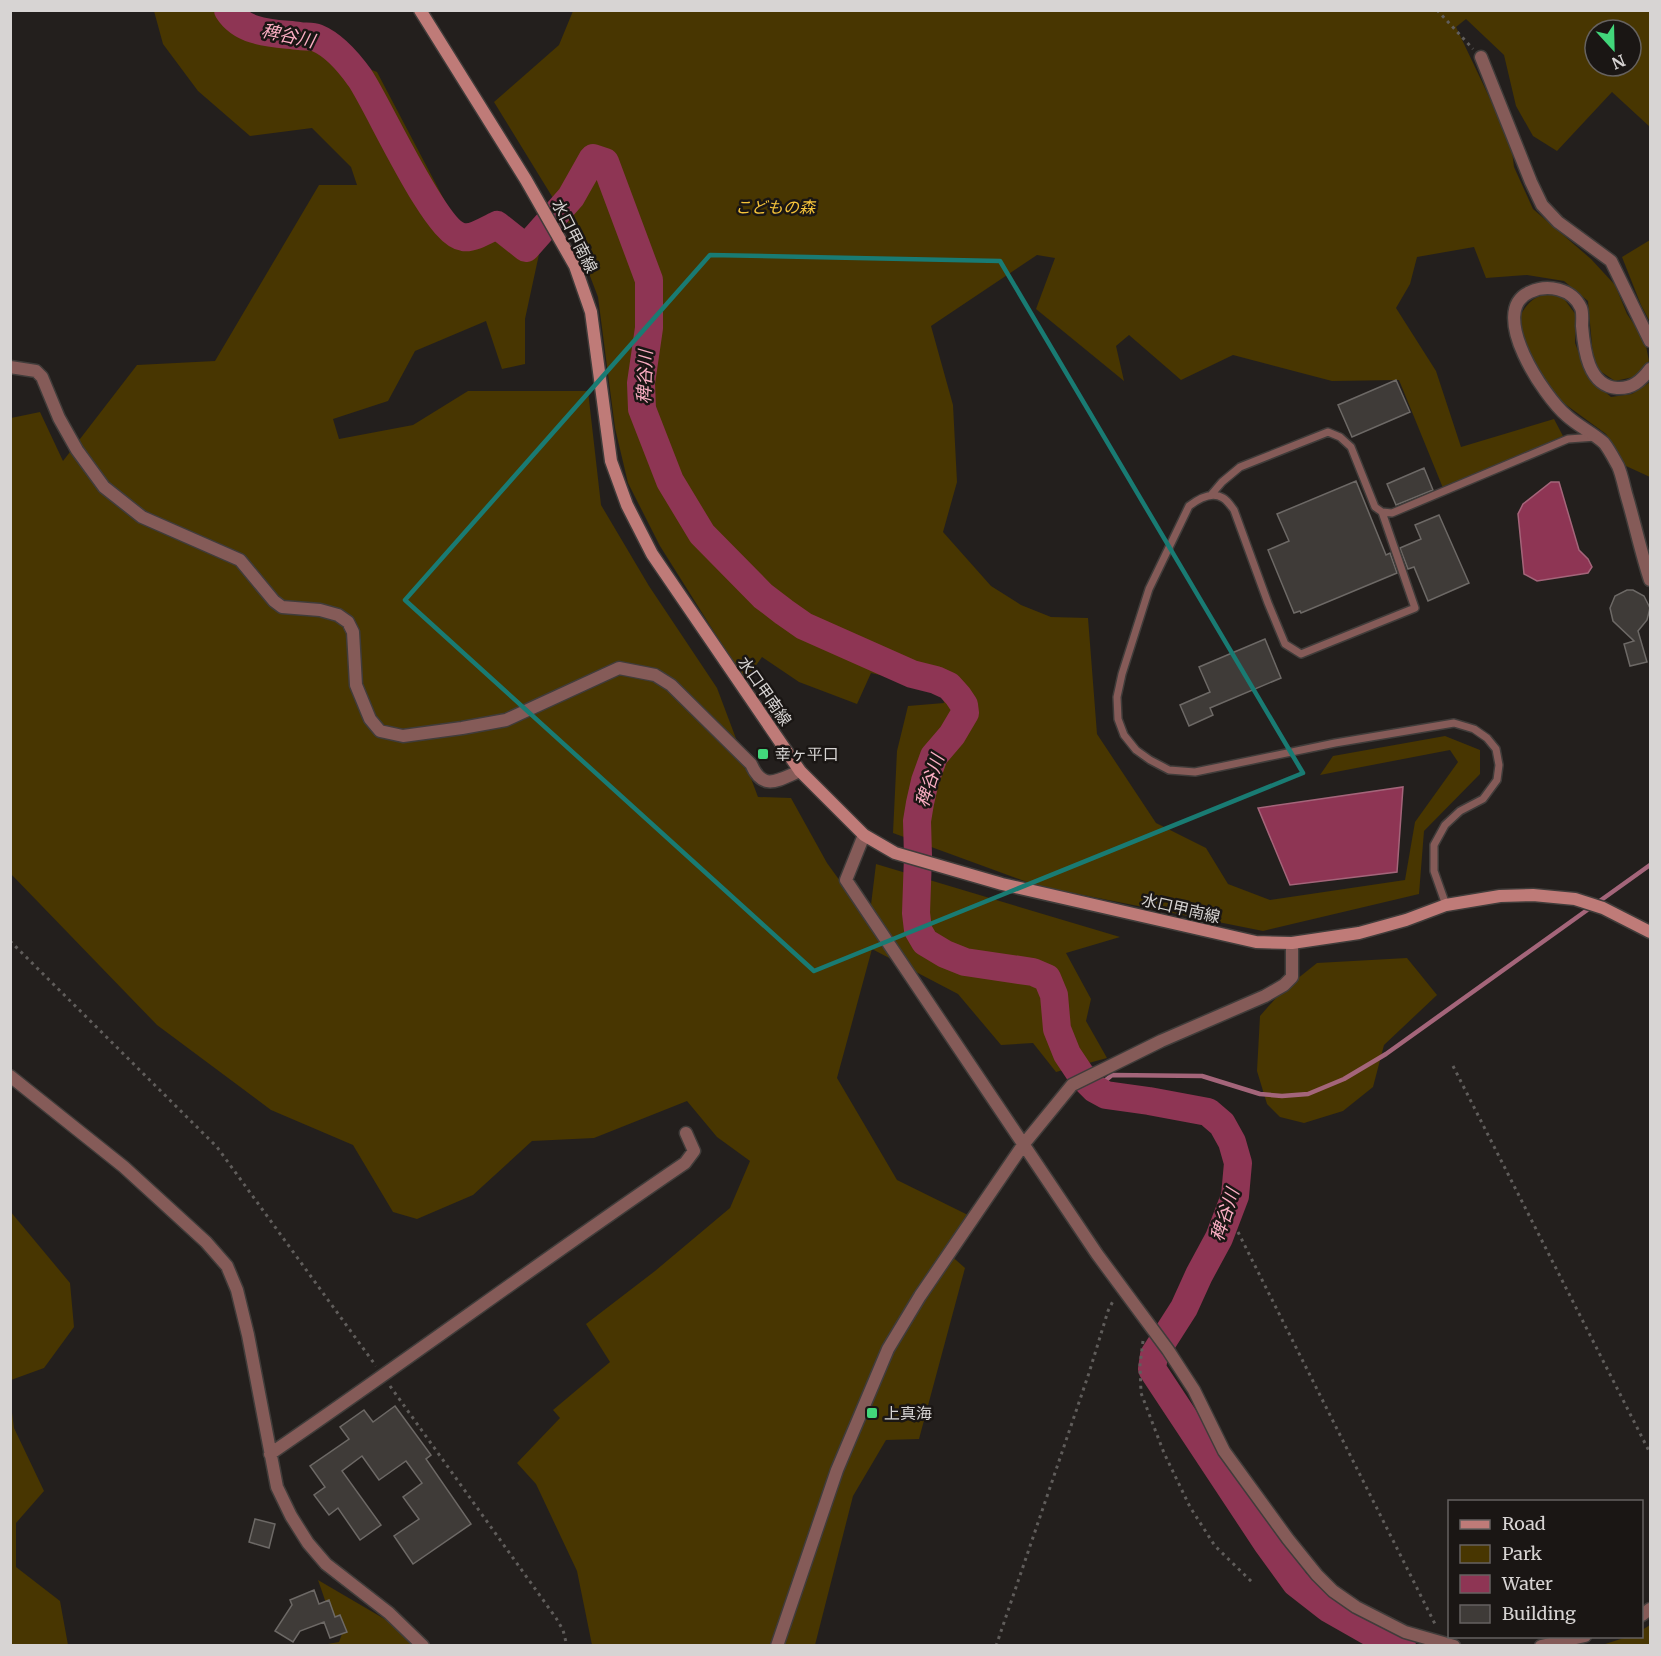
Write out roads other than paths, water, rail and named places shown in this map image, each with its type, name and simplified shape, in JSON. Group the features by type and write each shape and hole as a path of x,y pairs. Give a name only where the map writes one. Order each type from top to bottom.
{"main road":[{"name":"水口甲南線","path":"420,10 538,201 575,266 591,312 611,461 627,505 652,554 800,771 864,835 895,853 949,870 1256,942 1292,944 1359,933 1406,920 1446,905 1500,896 1533,895 1575,899 1600,907 1650,932"}],"street":[{"path":"1481,57 1542,205 1558,222 1611,261 1650,341"},
{"path":"1650,369 1643,379 1629,388 1613,388 1599,381 1590,367 1584,348 1581,308 1569,295 1555,288 1540,288 1527,293 1518,303 1514,316 1517,339 1538,382 1565,416 1605,444 1619,468 1650,580"},
{"path":"10,367 36,371 42,377 59,418 77,450 104,487 142,517 240,560 282,607 320,610 338,615 348,622 353,632 356,685 370,719 381,731 403,736 506,720 619,668 655,675 671,685 750,764 761,780 773,782 800,771"},
{"path":"864,835 846,880 1097,1254 1168,1350 1194,1390 1224,1451 1317,1575 1348,1602 1405,1632 1450,1644"},
{"path":"777,1646 837,1470 888,1348 920,1296 1023,1145 1072,1085 1104,1068 1265,996 1284,985 1292,977 1292,944"},
{"path":"10,1076 124,1167 206,1242 227,1266 237,1290 248,1335 277,1488 291,1516 308,1543 326,1564 389,1613 423,1646"},
{"path":"270,1454 685,1163 694,1150 686,1133"},
{"path":"1541,1646 1576,1638"}],"lane":[{"path":"1211,495 1239,467 1328,432 1340,437 1351,447 1375,507 1382,513 1415,608 1301,654 1285,644 1234,510 1223,498 1211,495 1198,499 1189,506 1149,589 1122,674 1117,697 1118,718 1124,735 1136,750 1169,770 1195,772 1335,743 1454,723 1474,729 1487,738 1496,749 1499,765 1497,780 1483,799 1460,811 1445,825 1434,845 1434,871 1446,905"},
{"path":"1382,513 1392,513 1408,508 1568,439 1596,437"}],"water":[{"path":"1551,482 1559,482 1579,550 1592,567 1588,573 1537,581 1524,574 1518,514 1523,504"},
{"path":"1403,787 1397,872 1290,885 1258,808"}],"waterway":[{"name":"稗谷川","path":"228,10 234,18 251,28 270,33 315,37 341,55 369,93 423,192 451,230 463,237 476,235 497,225 526,248 571,197 593,158 605,162 649,280 649,328 641,383 642,409 670,481 702,534 763,596 804,626 912,674 949,686 964,705 965,713 952,735 934,756 920,803 917,821 916,913 918,930 925,942 965,962 1033,972 1047,978 1054,995 1057,1029 1067,1054 1081,1075 1095,1089 1106,1095 1208,1112 1222,1124 1232,1142 1238,1163 1235,1196 1219,1238 1184,1308 1154,1355 1152,1369 1296,1583 1328,1608 1372,1633 1402,1646"},
{"path":"1095,1089 1112,1075 1202,1076 1260,1094 1282,1096 1308,1094 1344,1079 1386,1054 1650,865"}],"place":[{"name":"幸ヶ平口","path":"763,754"},
{"name":"上真海","path":"872,1413"}],"park label":[{"name":"こどもの森","path":"775,207"}]}
